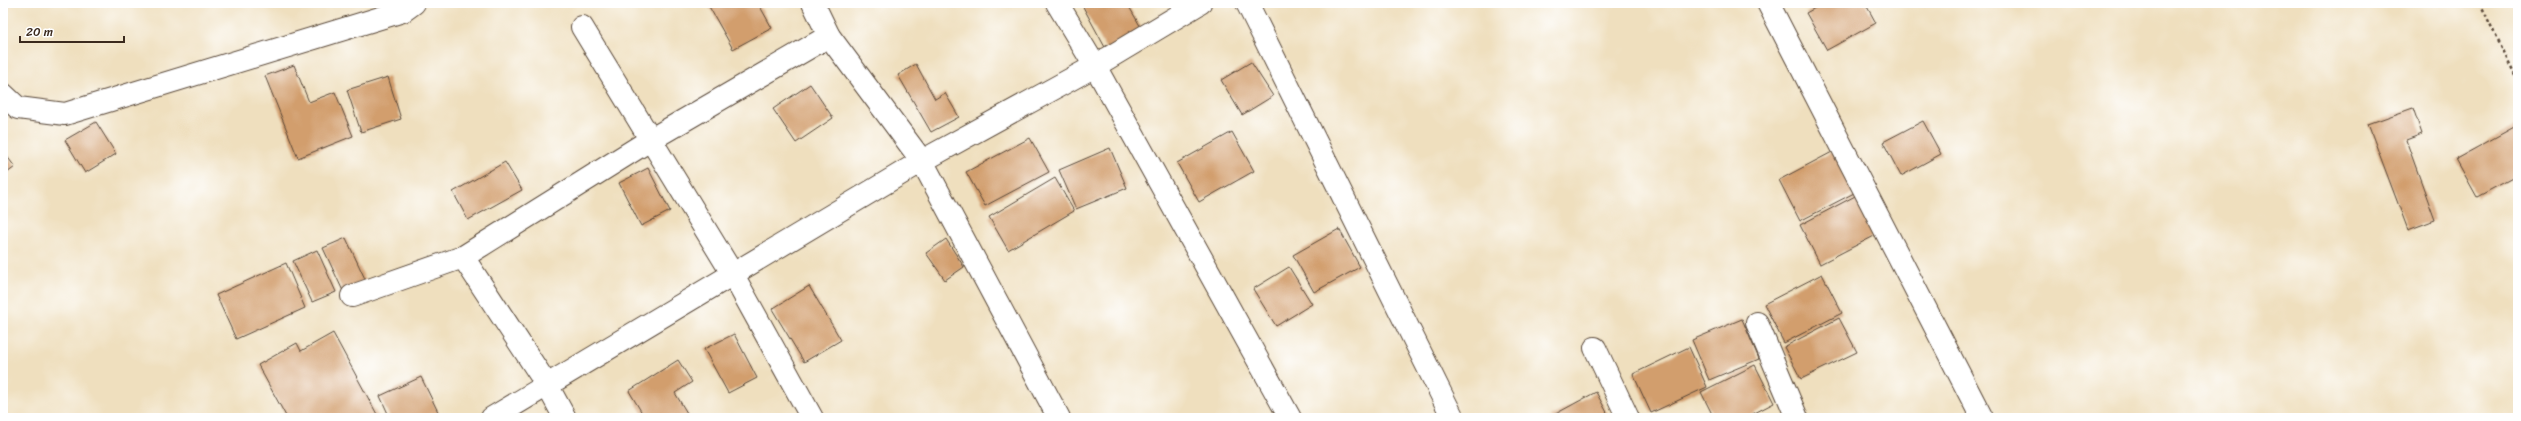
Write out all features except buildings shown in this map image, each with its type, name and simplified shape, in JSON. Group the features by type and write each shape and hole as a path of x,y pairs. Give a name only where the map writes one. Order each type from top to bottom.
{"street":[{"path":"813,3 829,36 922,161 1059,418"},
{"path":"1057,3 1095,66 1290,418"},
{"path":"492,418 732,273 922,161 1095,66 1200,3"},
{"path":"1247,3 1454,418"},
{"path":"1768,3 1982,418"},
{"path":"3,94 18,108 65,114 405,6"},
{"path":"582,27 732,273 812,418"},
{"path":"352,296 463,257 650,140 829,36"},
{"path":"463,257 546,385 565,418"},
{"path":"1757,323 1797,418"},
{"path":"1595,348 1628,418"}],"path":[{"path":"2480,3 2518,82"}]}
